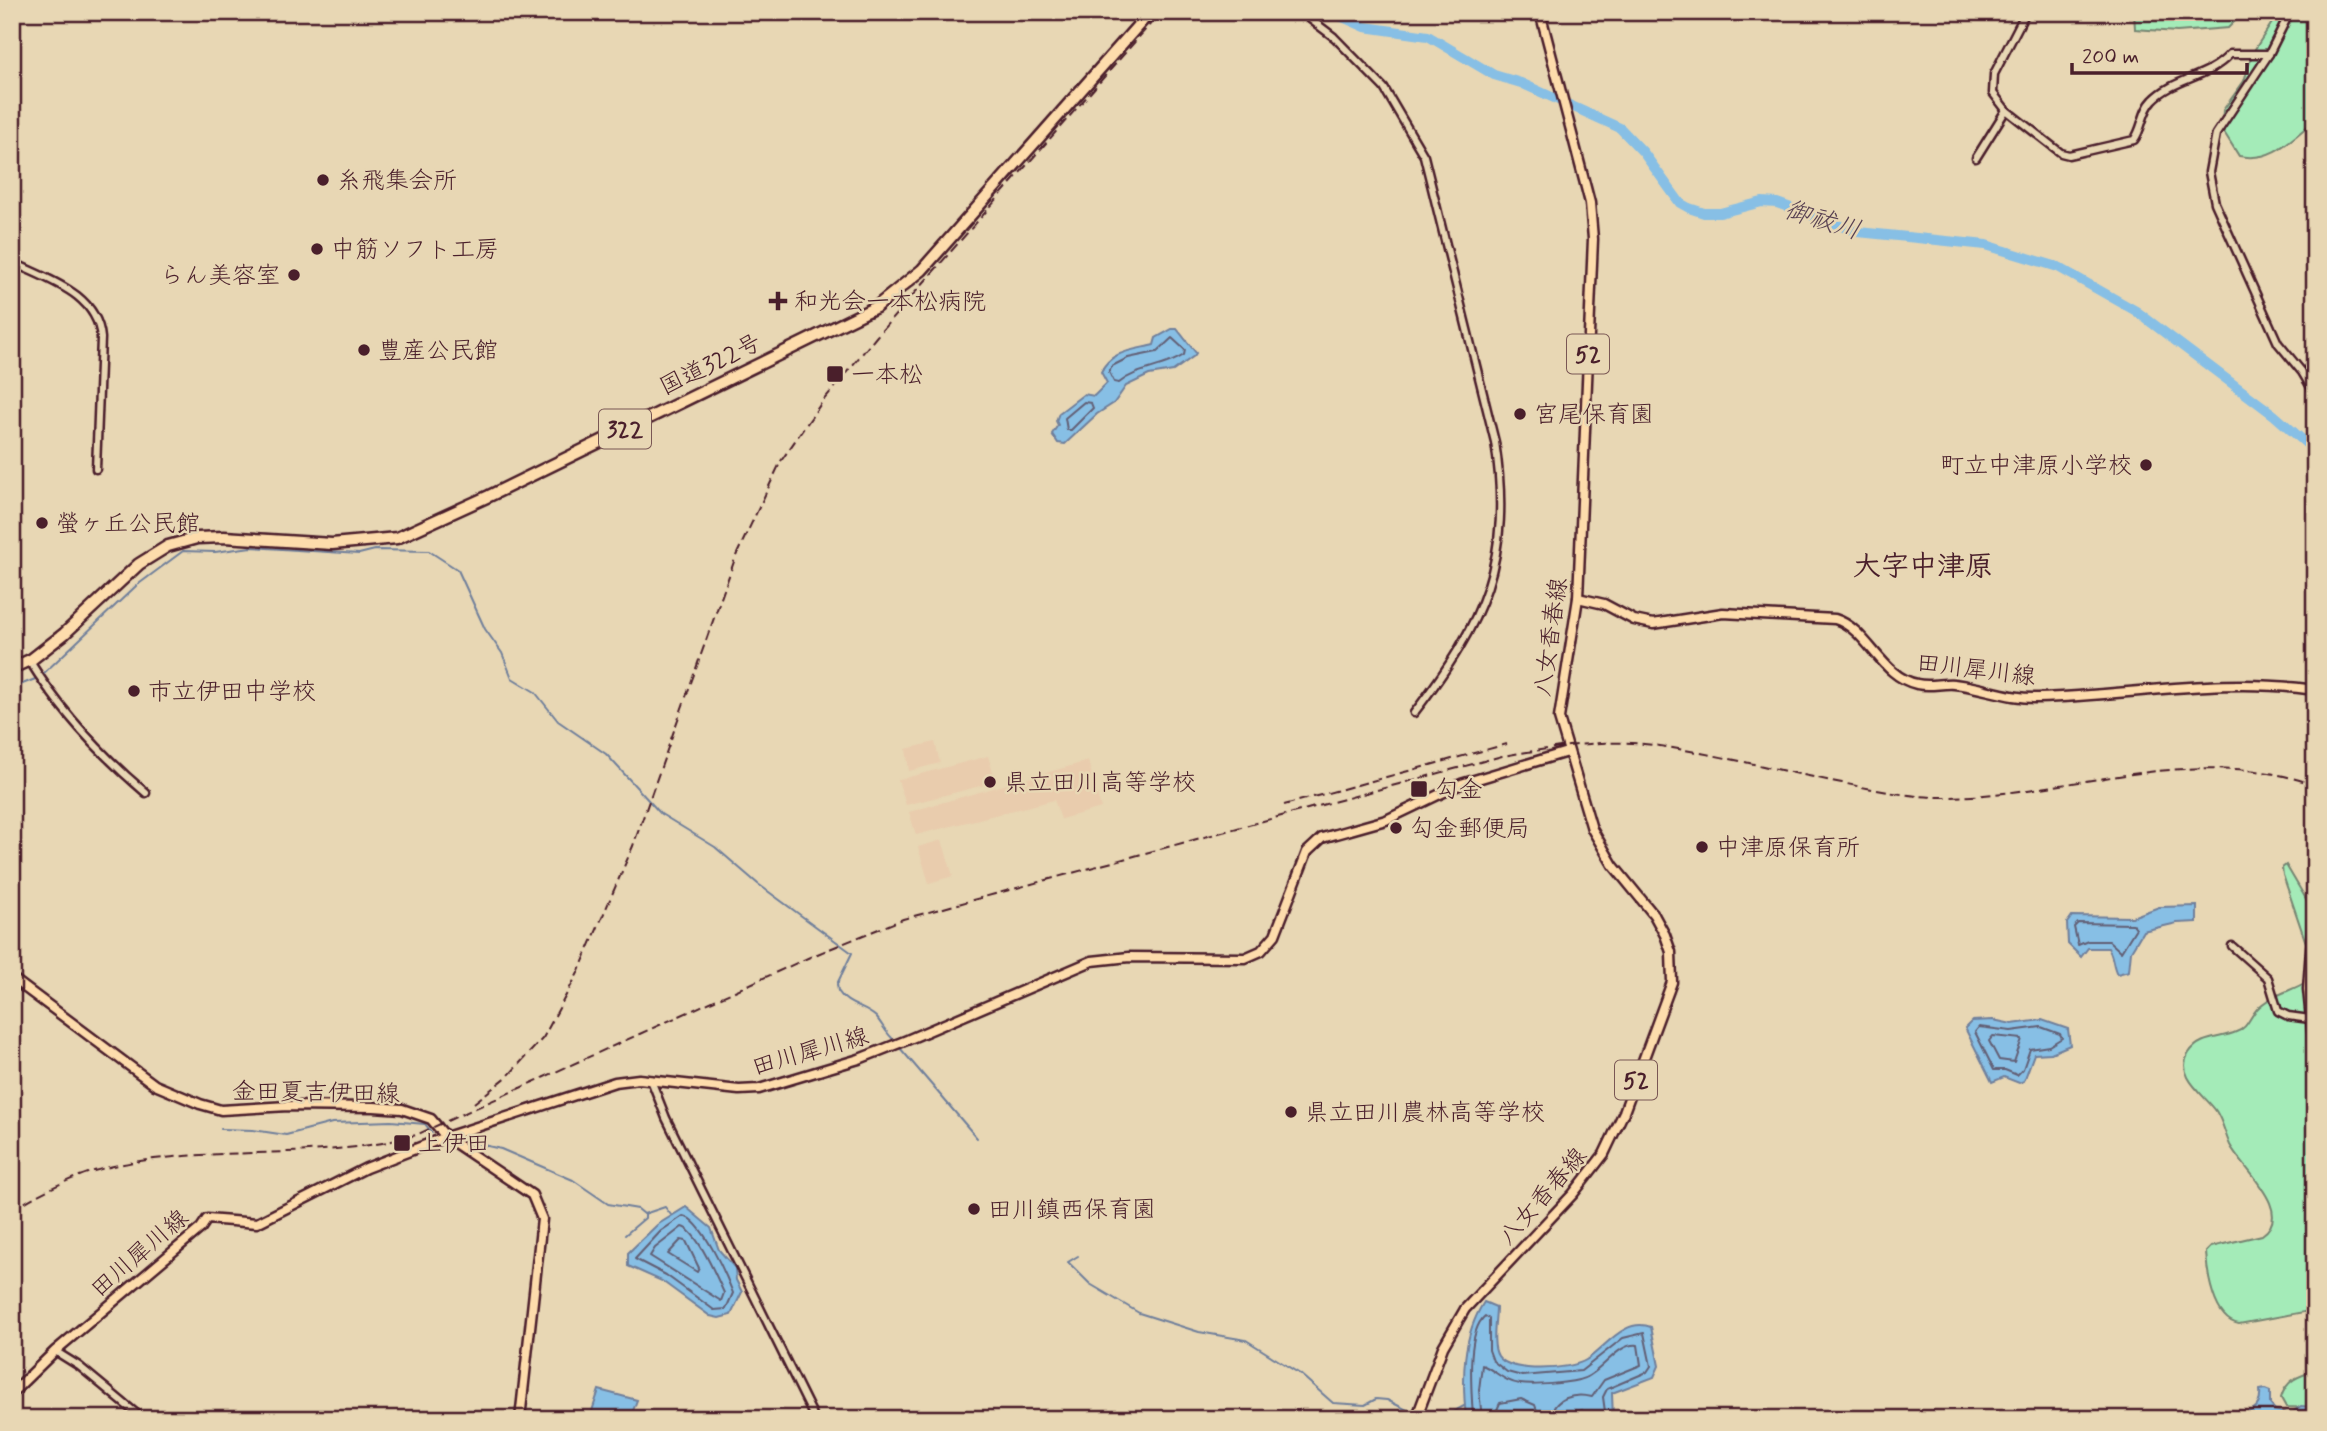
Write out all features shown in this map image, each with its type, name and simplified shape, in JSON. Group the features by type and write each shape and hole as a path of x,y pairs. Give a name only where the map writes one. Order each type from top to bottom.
{"highway":[{"name":"国道322号","path":"12,668 29,660 64,634 139,564 168,546 197,538 224,537 332,544 397,538 489,496 876,307 922,270 1150,12"},
{"path":"2315,909 2310,946 2310,1019 2315,1049"}],"main road":[{"name":"八女香春線","path":"1416,1419 1443,1347 1465,1309 1573,1194 1604,1154 1624,1112 1672,982 1671,952 1665,935 1601,846 1584,809 1567,752 1559,709 1578,598 1593,239 1590,203 1564,113 1540,12"},
{"name":"田川犀川線","path":"1578,598 1604,604 1634,620 1653,624 1723,613 1835,618 1904,680 1921,685 1952,684 1978,688 2016,698 2241,683 2315,690"},
{"name":"田川犀川線","path":"12,1393 55,1351 201,1228 207,1219 257,1223 366,1168 446,1137 615,1082 651,1080 738,1090 759,1089 859,1059 907,1041 1092,961 1129,957 1236,958 1254,955 1266,947 1275,935 1307,852 1321,838 1394,817 1461,784 1567,752"},
{"name":"金田夏吉伊田線","path":"12,978 155,1085 200,1104 221,1110 288,1106 402,1109 431,1119 446,1137 532,1195 542,1219 520,1419"}],"street":[{"path":"1301,12 1334,37 1384,88 1424,156 1495,442 1502,488 1502,527 1490,585 1462,645 1415,713"},
{"path":"2026,12 1994,74 1993,93 2006,110 2061,153 2077,154 2129,144 2138,134 2145,112 2155,97 2219,67 2230,54 2269,54"},
{"path":"2290,12 2269,54 2216,134 2210,152 2211,186 2215,203 2278,343 2302,372 2315,394"},
{"path":"1976,158 2006,110"},
{"path":"12,262 86,301 97,318 101,338 96,469"},
{"path":"29,660 50,694 95,747 146,793"},
{"path":"2232,946 2268,978 2278,1011 2288,1017 2310,1019"},
{"path":"651,1080 666,1118 815,1419"},
{"path":"55,1351 79,1366 143,1419"}],"shaded area":[{"path":"935,742 940,763 909,771 906,749"},
{"path":"988,756 996,782 906,805 898,780"},
{"path":"1088,761 1101,808 1061,819 1054,800 916,835 909,812"},
{"path":"942,840 953,876 929,883 918,847"}],"green space":[{"path":"2134,12 2235,12 2235,21 2228,28 2177,32 2135,29"},
{"path":"2279,12 2315,12 2315,125 2309,125 2285,145 2269,154 2239,156 2222,129 2223,110 2244,81 2253,52"},
{"path":"2286,865 2315,914 2315,1310 2239,1324 2230,1321 2217,1305 2210,1283 2206,1252 2211,1247 2262,1235 2271,1225 2273,1214 2263,1190 2230,1145 2216,1111 2188,1077 2185,1061 2199,1044 2240,1030 2262,1004 2308,981 2309,952 2283,875 2282,868"},
{"path":"2315,1371 2315,1408 2286,1407 2281,1398 2289,1383"}],"water":[{"path":"1177,329 1196,353 1194,356 1173,371 1149,375 1126,386 1114,403 1097,414 1065,444 1058,443 1052,434 1058,425 1056,421 1059,413 1084,394 1094,396 1107,383 1101,372 1110,360 1123,352 1154,345 1156,338"},
{"path":"2197,906 2197,922 2177,923 2143,931 2131,951 2129,971 2117,974 2108,948 2088,948 2081,957 2068,944 2067,923 2072,916 2132,917 2159,907"},
{"path":"1993,1020 2012,1024 2042,1020 2068,1029 2070,1045 2051,1053 2034,1054 2024,1081 2019,1083 2004,1077 1992,1082 1965,1028 1972,1021"},
{"path":"686,1207 711,1228 719,1250 735,1268 736,1280 742,1292 731,1315 719,1318 710,1316 662,1281 628,1266 628,1253 657,1225"},
{"path":"1484,1302 1496,1307 1494,1339 1498,1356 1515,1366 1554,1368 1578,1363 1593,1355 1624,1330 1641,1325 1651,1327 1659,1366 1654,1377 1612,1393 1613,1419 1587,1419 1582,1410 1560,1419 1520,1415 1466,1418 1465,1358 1471,1329"},
{"path":"599,1390 637,1400 630,1419 606,1419 591,1414"},
{"path":"2260,1390 2270,1391 2270,1404 2275,1410 2290,1414 2301,1406 2314,1407 2296,1419 2228,1419 2230,1411 2248,1412 2256,1407"}],"waterway":[{"name":"御祓川","path":"1331,12 1365,27 1428,36 1494,75 1521,83 1620,128 1643,152 1680,203 1689,208 1704,213 1720,213 1762,202 1777,203 1858,232 1986,245 2058,267 2136,311 2274,415 2315,451"},
{"path":"43,674 136,586 183,551 215,552 251,547 359,554 375,550 429,551 458,570 485,629 502,653 512,678 535,692 558,721 606,754 661,814 715,847 758,884 852,953 837,984 838,991 846,1000 876,1017 894,1040"},
{"path":"12,688 38,678"},
{"path":"900,1048 977,1138"},
{"path":"221,1129 286,1135 332,1123 391,1121 425,1124 432,1133"},
{"path":"470,1142 501,1149 573,1180 608,1204 638,1209 644,1214 665,1207 671,1215"},
{"path":"625,1235 645,1218 645,1214"},
{"path":"1078,1256 1068,1262 1090,1284 1139,1313 1199,1332 1246,1340 1300,1374 1333,1403 1365,1405 1376,1399 1387,1400 1415,1414"},
{"path":"1440,1419 1464,1406"}],"railway":[{"path":"474,1103 508,1076 543,1038 579,971 633,846 736,556 781,461 822,402 876,337 1161,12"},
{"path":"12,1210 73,1179 134,1162 214,1154 336,1149 416,1135 810,957 903,919 1502,756 1600,743 1640,744 1706,754 1881,791 1934,797 1993,794 2177,769 2223,768 2269,773 2315,785"},
{"path":"1284,805 1507,744"}],"place":[{"name":"糸飛集会所","path":"323,180"},
{"name":"中筋ソフト工房","path":"317,249"},
{"name":"らん美容室","path":"294,275"},
{"name":"和光会一本松病院","path":"778,301"},
{"name":"豊産公民館","path":"364,350"},
{"name":"一本松","path":"835,374"},
{"name":"宮尾保育園","path":"1520,414"},
{"name":"町立中津原小学校","path":"2146,465"},
{"name":"螢ヶ丘公民館","path":"42,523"},
{"name":"市立伊田中学校","path":"134,691"},
{"name":"県立田川高等学校","path":"990,782"},
{"name":"勾金","path":"1419,789"},
{"name":"勾金郵便局","path":"1396,828"},
{"name":"中津原保育所","path":"1702,847"},
{"name":"県立田川農林高等学校","path":"1291,1112"},
{"name":"上伊田","path":"402,1143"},
{"name":"田川鎮西保育園","path":"974,1209"}],"district":[{"name":"大字中津原","path":"1923,565"}]}
